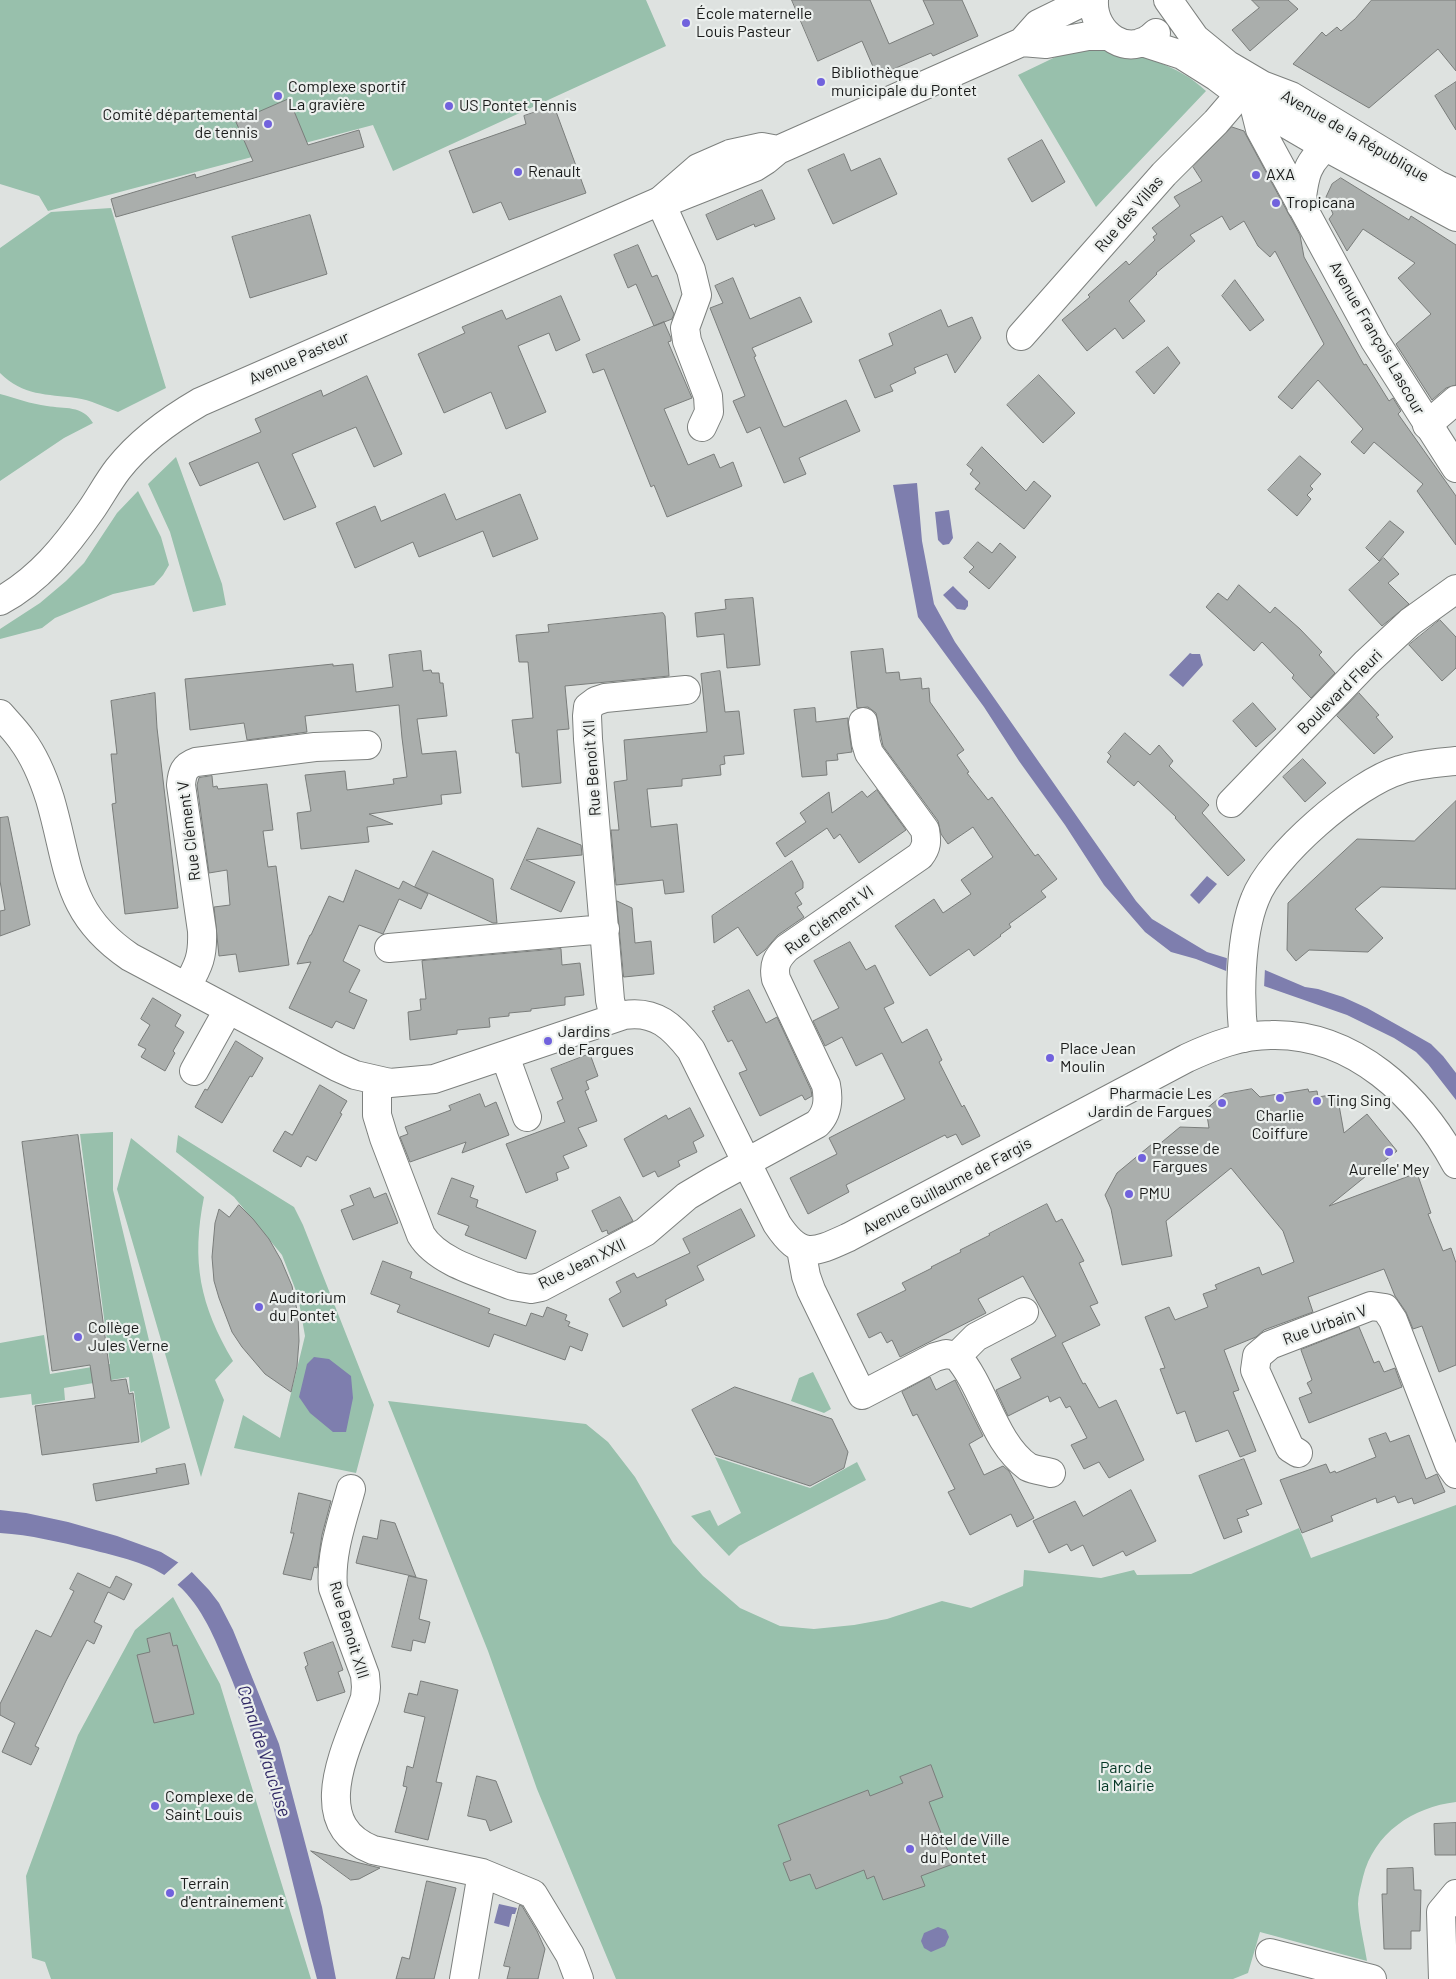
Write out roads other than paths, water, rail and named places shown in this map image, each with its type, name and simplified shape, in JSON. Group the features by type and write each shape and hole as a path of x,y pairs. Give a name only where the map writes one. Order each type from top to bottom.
{"street":[{"name":"Avenue Pasteur","path":"0,601 32,580 51,562 90,512 124,462 153,434 178,414 226,389 660,201 670,201 685,196 755,167 778,150 1022,42 1038,24 1087,0"},
{"path":"1094,0 1094,11 1098,25 1108,36"},
{"path":"1142,42 1154,36 1163,26 1168,14 1168,0"},
{"name":"Avenue de la République","path":"1168,0 1195,38 1228,65 1262,85 1291,96 1438,185 1456,193"},
{"name":"Avenue Pasteur","path":"1022,42 1046,44 1088,36 1108,36 1124,43 1142,42"},
{"name":"Avenue de la République","path":"1142,42 1182,55 1247,99 1326,147 1456,217"},
{"name":"Avenue François Lascour","path":"1247,99 1260,129 1375,341 1456,468"},
{"name":"Rue des Villas","path":"1021,336 1164,174 1216,122 1247,99"},
{"path":"1301,206 1304,176 1310,164 1333,142 1343,142 1435,192 1456,198"},
{"path":"660,201 691,270 697,295 686,328 687,340 708,396 709,412 702,427"},
{"path":"1427,424 1456,400"},
{"name":"Boulevard Fleuri","path":"1231,803 1366,663 1410,622 1456,589"},
{"name":"Rue Benoit XII","path":"614,1018 610,1000 588,739 588,708 596,701 605,698 686,690"},
{"path":"0,714 23,741 34,762 49,797 70,880 79,905 93,926 113,945 130,957 337,1067 355,1075 377,1081 404,1083 434,1079 614,1018 638,1013 658,1019 678,1034 691,1050 777,1224 788,1240 801,1249 806,1276 811,1290 862,1395 935,1357 946,1354 957,1356 973,1376 1005,1443 1029,1467 1051,1473"},
{"name":"Rue Clément VI","path":"746,1162 816,1124 824,1117 826,1110 828,1096 826,1085 778,985 774,970 776,962 786,948 920,856 926,848 925,830 870,753 866,743 863,722"},
{"name":"Rue Clément V","path":"186,986 201,960 203,948 181,785 182,773 188,765 196,762 315,747 367,745"},
{"path":"1244,1038 1242,1021 1243,971 1248,920 1255,898 1265,879 1293,845 1342,803 1368,785 1399,770 1430,763 1456,761"},
{"path":"389,948 605,929"},
{"path":"194,1071 228,1010"},
{"name":"Avenue Guillaume de Fargis","path":"801,1249 814,1250 828,1247 849,1237 1187,1058 1217,1044 1269,1034 1318,1041 1362,1060 1382,1072 1407,1096 1442,1138 1456,1164"},
{"path":"505,1056 528,1117"},
{"name":"Rue Jean XXII","path":"377,1081 377,1115 384,1138 426,1244 448,1259 513,1286 523,1288 541,1287 645,1232 687,1196 746,1162"},
{"name":"Rue Urbain V","path":"1298,1453 1290,1448 1256,1370 1257,1356 1270,1345 1371,1306 1385,1308 1393,1320 1449,1464 1456,1474"},
{"path":"957,1356 976,1337 1024,1312"},
{"name":"Rue Benoit XIII","path":"351,1489 333,1557 332,1581 365,1675 366,1687 365,1698 339,1772 336,1789 336,1807 340,1822 350,1837 361,1846 482,1873 533,1894 570,1956 579,1979"},
{"path":"464,1979 482,1873"},
{"path":"1443,1979 1441,1912 1456,1894"},
{"path":"1270,1953 1321,1974 1372,1979"}],"water":[{"path":"917,483 922,541 934,604 955,642 1136,901 1152,919 1207,952 1265,970 1305,987 1343,997 1367,1008 1431,1044 1456,1073 1456,1100 1428,1064 1416,1052 1394,1038 1347,1015 1264,986 1196,959 1171,952 1145,932 1104,885 984,707 918,617 893,485"},
{"path":"949,510 953,538 949,544 943,545 938,540 935,512"},
{"path":"953,586 968,601 968,606 965,610 957,609 943,595"},
{"path":"1190,653 1200,654 1203,665 1183,687 1169,675"},
{"path":"1207,876 1217,884 1199,904 1190,895"},
{"path":"314,1357 329,1359 351,1376 353,1398 346,1432 333,1432 310,1413 299,1397 307,1364"},
{"name":"Canal de Vaucluse","path":"0,1510 26,1513 68,1522 117,1536 161,1552 189,1569 219,1603 233,1630 279,1744 322,1907 336,1979 317,1979 277,1819 254,1740 220,1652 198,1608 173,1581 154,1569 133,1561 56,1541 0,1533"},
{"path":"499,1904 517,1908 515,1914 512,1914 509,1927 494,1923"},
{"path":"938,1927 946,1930 949,1937 945,1946 931,1952 924,1948 921,1941 924,1933"}],"place":[{"name":"École maternelle Louis Pasteur","path":"686,23"},
{"name":"Bibliothèque municipale du Pontet","path":"821,82"},
{"name":"Complexe sportif La gravière","path":"278,96"},
{"name":"US Pontet Tennis","path":"449,106"},
{"name":"Comité départemental de tennis","path":"268,124"},
{"name":"Renault","path":"518,172"},
{"name":"AXA","path":"1256,175"},
{"name":"Tropicana","path":"1276,203"},
{"name":"Jardins de Fargues","path":"548,1041"},
{"name":"Place Jean Moulin","path":"1050,1058"},
{"name":"Charlie Coiffure","path":"1280,1098"},
{"name":"Ting Sing","path":"1317,1101"},
{"name":"Pharmacie Les Jardin de Fargues","path":"1222,1103"},
{"name":"Aurelle' Mey","path":"1389,1152"},
{"name":"Presse de Fargues","path":"1142,1158"},
{"name":"PMU","path":"1129,1194"},
{"name":"Auditorium du Pontet","path":"259,1307"},
{"name":"Collège Jules Verne","path":"78,1337"},
{"name":"Complexe de Saint Louis","path":"155,1806"},
{"name":"Hôtel de Ville du Pontet","path":"910,1849"},
{"name":"Terrain d'entrainement","path":"170,1893"}],"park label":[{"name":"Parc de la Mairie","path":"1126,1777"}]}
